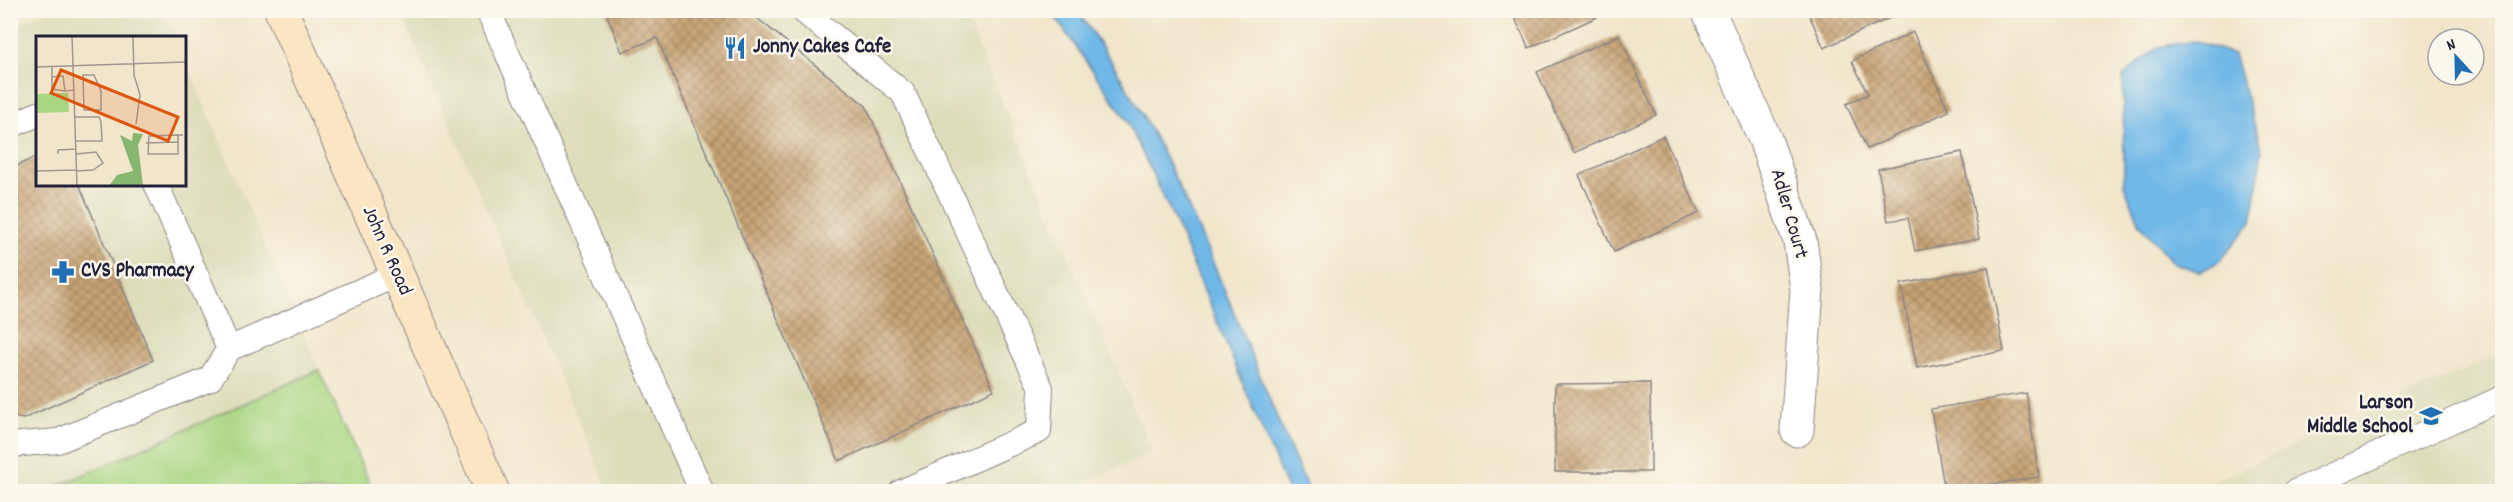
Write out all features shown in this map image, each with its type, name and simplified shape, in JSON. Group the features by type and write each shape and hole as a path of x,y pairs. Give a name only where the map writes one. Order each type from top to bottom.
{"main road":[{"name":"John R Road","path":"281,10 493,492"}],"street":[{"name":"Adler Court","path":"1708,10 1765,139 1800,241 1807,289 1797,430"}],"lane":[{"path":"488,10 702,492"},
{"path":"802,10 903,93 1041,388 1040,431 901,492"},
{"path":"10,126 36,115"},
{"path":"157,186 230,349"},
{"path":"10,445 58,441 210,379 230,349 396,275"},
{"path":"2295,492 2502,398"}],"shaded area":[{"path":"48,11 163,11 175,36 36,36 36,186 186,186 186,62 319,370 47,491 11,491 10,27"},
{"path":"400,11 963,11 1153,453 1063,491 609,491"},
{"name":"Larson Middle School","path":"2502,353 2502,491 2190,492 2218,479"}],"green space":[{"path":"319,370 373,491 47,491"}],"water":[{"path":"1051,11 1077,11 1114,66 1148,124 1205,245 1309,491 1288,491 1173,217 1126,119"},
{"path":"2194,41 2234,54 2262,151 2252,222 2220,261 2200,272 2172,262 2140,224 2124,185 2123,76 2158,47"}],"building":[{"path":"605,10 747,10 866,106 994,390 839,461 657,38 622,52"},
{"path":"1511,10 1594,10 1597,17 1529,48"},
{"path":"1807,10 1907,10 1824,48"},
{"path":"1913,32 1949,111 1867,149 1846,104 1868,94 1852,61"},
{"path":"1619,35 1656,115 1574,153 1537,72"},
{"path":"1663,136 1699,213 1614,252 1579,175"},
{"path":"1962,152 1979,239 1915,251 1908,218 1888,221 1878,169"},
{"name":"CVS Pharmacy","path":"36,157 36,186 80,186 153,360 23,419 10,416 10,169"},
{"path":"1988,267 2004,351 1917,368 1901,284"},
{"path":"1650,383 1651,472 1555,472 1555,384"},
{"path":"2026,393 2039,477 1945,492 1931,409"}],"place":[{"name":"Jonny Cakes Cafe","path":"735,48"},
{"name":"CVS Pharmacy","path":"63,272"},
{"name":"Larson Middle School","path":"2431,416"}]}
